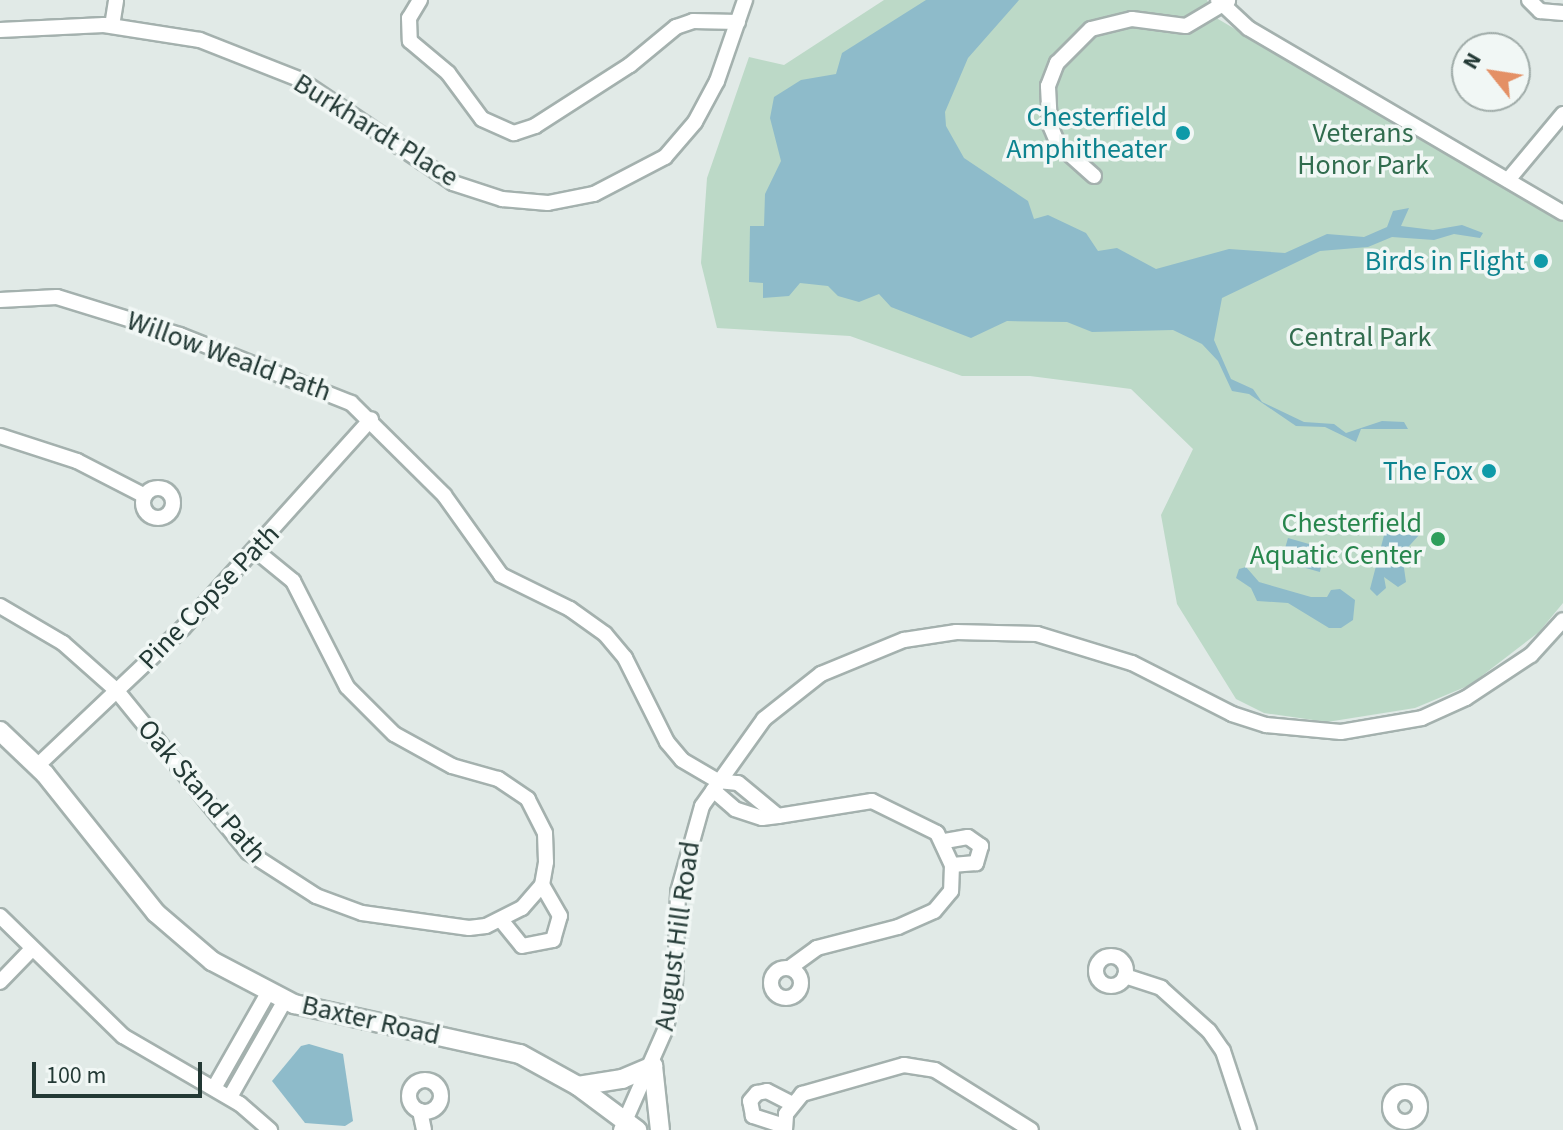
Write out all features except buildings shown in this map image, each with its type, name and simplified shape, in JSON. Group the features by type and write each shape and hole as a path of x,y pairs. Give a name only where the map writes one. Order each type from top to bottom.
{"main road":[{"name":"Baxter Road","path":"0,731 37,766 156,913 212,961 277,995 335,1015 508,1050 578,1086 628,1127"},
{"path":"578,1086 622,1079 653,1066 660,1130"}],"street":[{"path":"112,26 116,0"},
{"path":"420,0 409,18 410,41 448,73 482,119 514,133 535,126 630,65 676,27 693,21 738,22"},
{"name":"Burkhardt Place","path":"0,30 112,26 200,40 253,59 339,102 453,183 502,199 548,203 594,194 665,157 695,122 717,81 745,0"},
{"path":"1529,0 1540,11 1563,13"},
{"path":"1094,176 1058,144 1050,125 1048,86 1057,63 1091,29 1132,19 1186,26 1223,2 1248,28 1563,213"},
{"path":"1508,180 1563,114"},
{"name":"Willow Weald Path","path":"0,300 57,297 180,335 326,389 371,419 444,495 501,575 582,616 605,634 625,658 667,742 682,760 716,785"},
{"name":"Pine Copse Path","path":"37,766 117,691 255,550 371,419"},
{"path":"0,436 77,461 145,496"},
{"path":"255,550 293,581 347,687 394,734 452,766 498,779 528,799 545,833 542,885 560,916 553,940 532,948 522,946 501,920"},
{"name":"Oak Stand Path","path":"0,606 63,643 117,691 248,852 283,877 362,913 469,928 501,920 522,908 542,885"},
{"name":"August Hill Road","path":"628,1127 653,1066 675,984 678,892 684,861 716,785 764,719 821,674 904,640 956,632 1037,634 1132,663 1232,714 1299,729 1341,732 1422,718 1508,673 1563,620"},
{"path":"716,785 738,783 778,816"},
{"path":"716,785 735,809 762,818 872,801 945,841 968,837 981,846 976,863 952,865"},
{"path":"792,966 817,948 898,927 934,911 951,891 952,865 945,841"},
{"path":"0,916 123,1036 230,1097 270,1130"},
{"path":"0,982 32,949"},
{"path":"1125,976 1161,988 1209,1031 1223,1051 1249,1130"},
{"path":"214,1088 277,995"},
{"path":"230,1097 277,995"},
{"path":"792,1104 767,1091 757,1093 750,1101 753,1116 784,1128 792,1104 813,1088 904,1065 925,1067 1031,1130"},
{"path":"420,1111 424,1130"}],"green space":[{"name":"Central Park","path":"884,0 1207,0 1218,19 1563,222 1563,603 1539,632 1470,685 1415,708 1327,722 1264,713 1236,699 1177,604 1161,515 1193,449 1131,389 1030,376 962,376 850,336 717,328 701,263 707,178 749,57 784,65"}],"water":[{"path":"926,0 1019,0 968,58 945,112 946,126 964,158 1028,201 1034,219 1048,215 1086,233 1098,251 1117,248 1156,269 1229,249 1285,253 1327,234 1364,237 1387,227 1393,211 1409,208 1401,226 1433,230 1462,225 1483,233 1480,238 1454,234 1434,240 1392,237 1368,247 1320,251 1222,298 1214,340 1231,379 1253,389 1262,402 1304,422 1334,424 1346,433 1382,421 1404,422 1408,429 1361,429 1356,442 1325,427 1296,426 1249,394 1232,391 1218,361 1202,344 1173,330 1092,332 1067,322 1007,321 971,338 891,307 879,294 859,302 838,296 828,286 800,283 789,296 763,298 763,283 749,282 750,226 764,226 765,194 781,161 770,118 774,97 801,80 836,74 842,53"},
{"path":"1388,520 1418,530 1419,535 1402,554 1406,582 1398,587 1384,577 1386,588 1377,596 1370,589"},
{"path":"1288,538 1326,549 1320,572 1281,561"},
{"path":"1246,567 1259,582 1311,597 1327,597 1331,590 1340,589 1355,600 1353,620 1341,628 1329,628 1288,603 1257,601 1251,588 1236,578 1239,569"},
{"path":"309,1044 343,1054 353,1121 345,1126 305,1123 272,1081 301,1046"}],"place":[{"name":"Chesterfield Amphitheater","path":"1183,133"},
{"name":"Birds in Flight","path":"1541,261"},
{"name":"The Fox","path":"1489,471"},
{"name":"Chesterfield Aquatic Center","path":"1438,539"}],"park label":[{"name":"Veterans Honor Park","path":"1363,149"}]}
